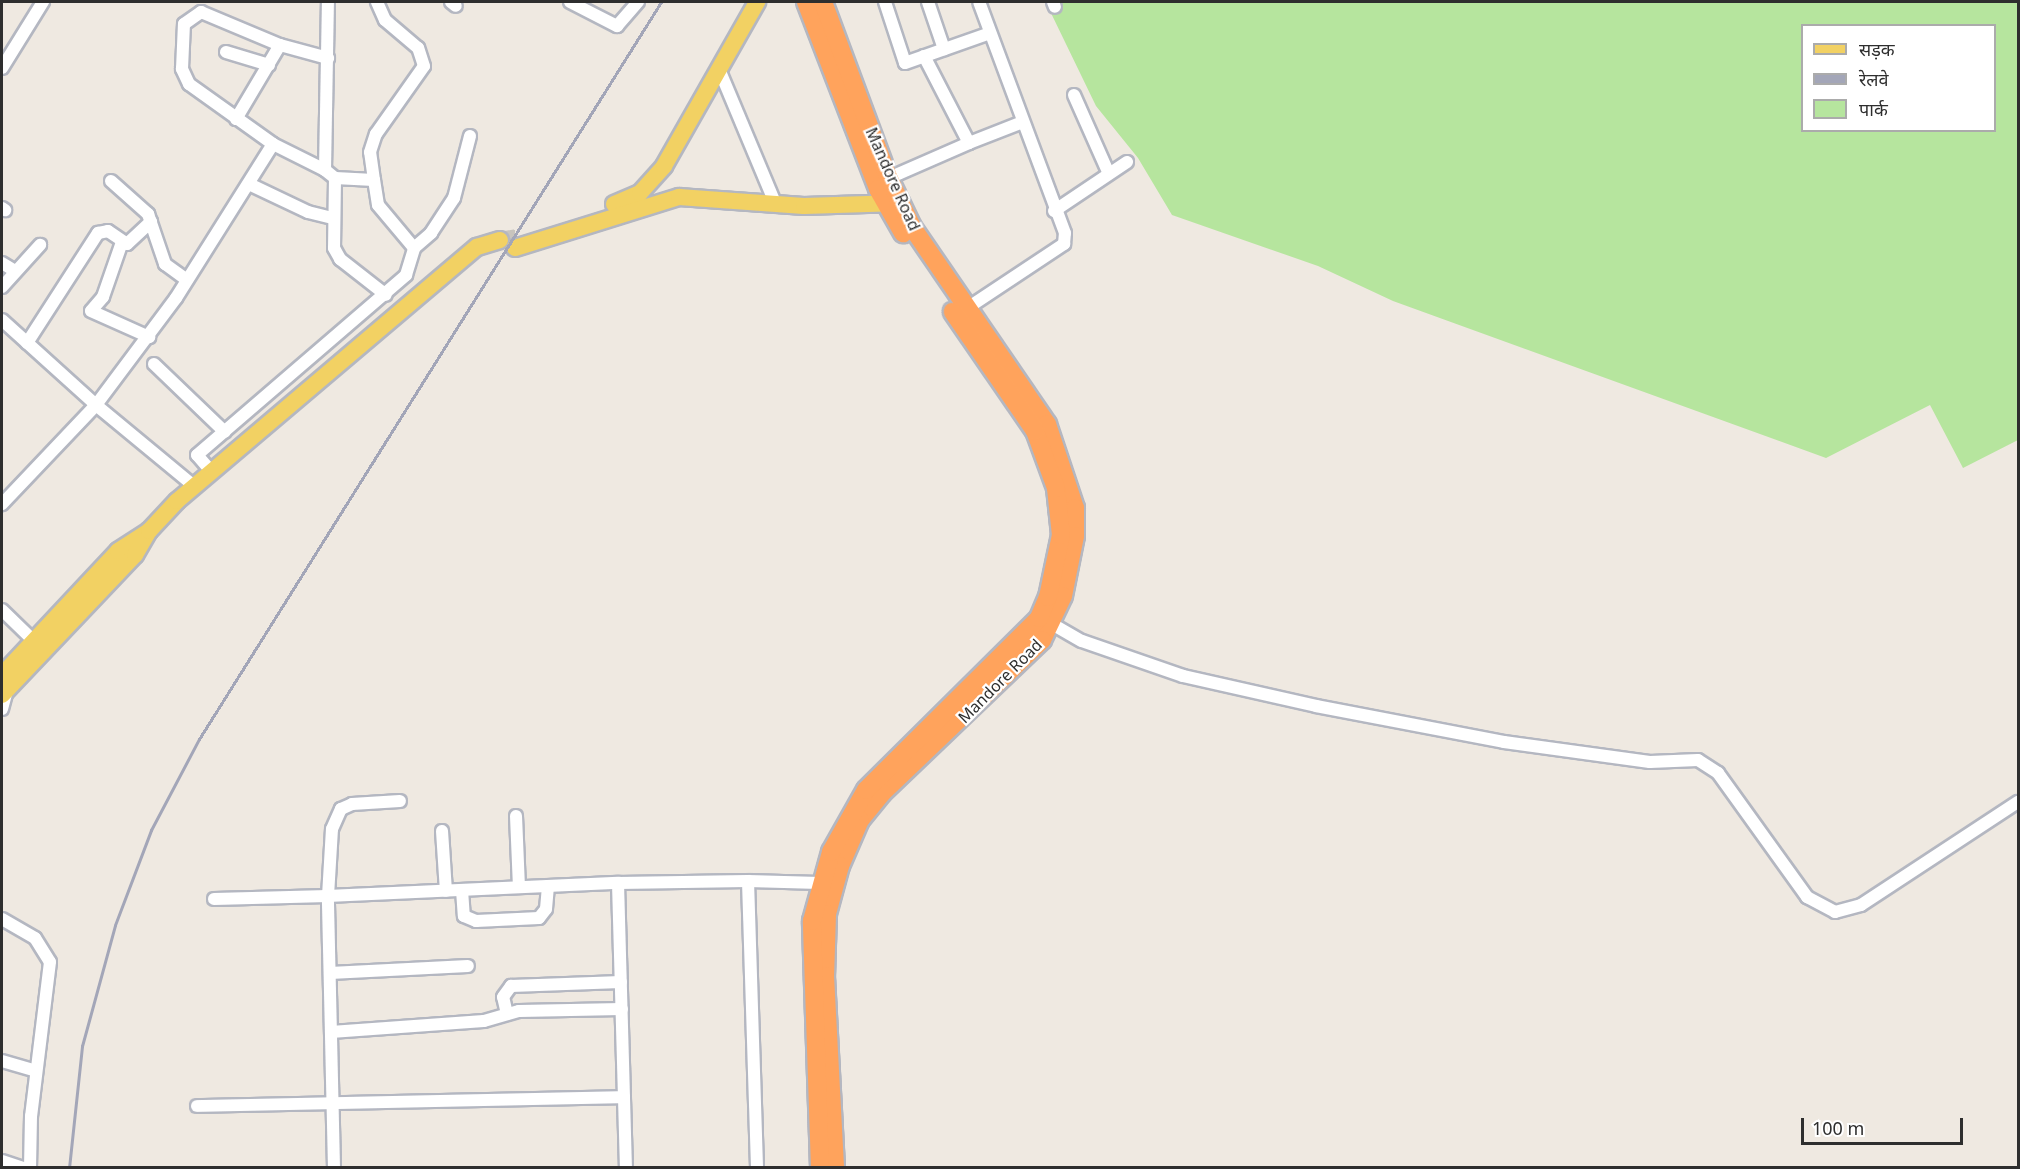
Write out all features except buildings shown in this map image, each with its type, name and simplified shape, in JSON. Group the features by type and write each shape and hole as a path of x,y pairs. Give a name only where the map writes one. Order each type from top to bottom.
{"highway":[{"name":"Mandore Road","path":"806,2 882,181 925,270 1035,431 1056,488 1061,536 1048,597 1039,618 866,790 844,824 820,883 812,921 820,1167"},
{"name":"Mandore Road","path":"823,2 882,181"},
{"name":"Mandore Road","path":"835,1167 825,976 827,914 846,851 860,820 882,793 1042,640 1064,596 1075,536 1070,485 1047,424 894,205"}],"main road":[{"path":"4,683 39,646 127,543 148,531 211,471 467,260 640,193 664,166 758,2"},
{"path":"508,244 672,198 776,205 894,205"}],"street":[{"path":"2,68 43,2"},
{"path":"328,2 330,174 334,248 340,259 386,295"},
{"path":"377,2 385,20 418,48 424,66 376,134 370,152 378,205 414,248"},
{"path":"570,2 617,26 638,2"},
{"path":"885,2 905,63 990,33"},
{"path":"928,2 944,49"},
{"path":"966,309 1064,244 1065,233 1054,211 979,2"},
{"path":"328,58 280,45 201,7 188,19 182,30 184,77 199,93 273,144 330,174 374,180"},
{"path":"236,119 280,45"},
{"path":"226,51 268,66"},
{"path":"924,56 969,143"},
{"path":"719,69 776,205"},
{"path":"1074,95 1109,174"},
{"path":"882,181 1023,122"},
{"path":"211,471 197,455 386,295 406,275 414,248 431,233 454,198 470,136"},
{"path":"2,504 96,405 149,337 273,144"},
{"path":"1054,211 1127,162"},
{"path":"111,180 151,222 165,264 187,280"},
{"path":"249,184 308,212 332,218"},
{"path":"27,343 98,233 108,231 122,242 131,242 151,222"},
{"path":"122,242 103,297 90,310 149,337"},
{"path":"2,287 40,245"},
{"path":"2,263 15,271"},
{"path":"2,319 96,405 194,486"},
{"path":"154,364 225,432"},
{"path":"2,610 39,646"},
{"path":"1052,624 1082,641 1183,675 1304,704 1504,742 1650,762 1698,760 1718,773 1807,897 1835,912 1861,905 2019,802"},
{"path":"2,709 4,683"},
{"path":"334,1167 328,896 335,818 352,804 400,801"},
{"path":"516,816 519,887"},
{"path":"442,831 446,891"},
{"path":"213,899 618,883 748,881 820,883"},
{"path":"748,881 757,1167"},
{"path":"618,883 626,1167"},
{"path":"462,890 467,920 488,921 539,918 546,909 548,886"},
{"path":"2,919 35,938 50,962 36,1071 30,1167"},
{"path":"330,973 468,966"},
{"path":"507,1014 503,997 511,986 621,982"},
{"path":"331,1032 484,1022 507,1014 622,1009"},
{"path":"2,1061 36,1071"},
{"path":"197,1106 624,1097"},
{"path":"2,1161 24,1167"}],"green space":[{"path":"1050,2 2018,2 2018,440 1963,468 1930,405 1826,458 1393,301 1318,266 1172,215 1138,158 1096,106 1050,11"}],"tunnel":[{"path":"500,240 522,236"}],"railway":[{"path":"69,1168 82,1046 115,925 151,830 199,739 661,2"}]}
